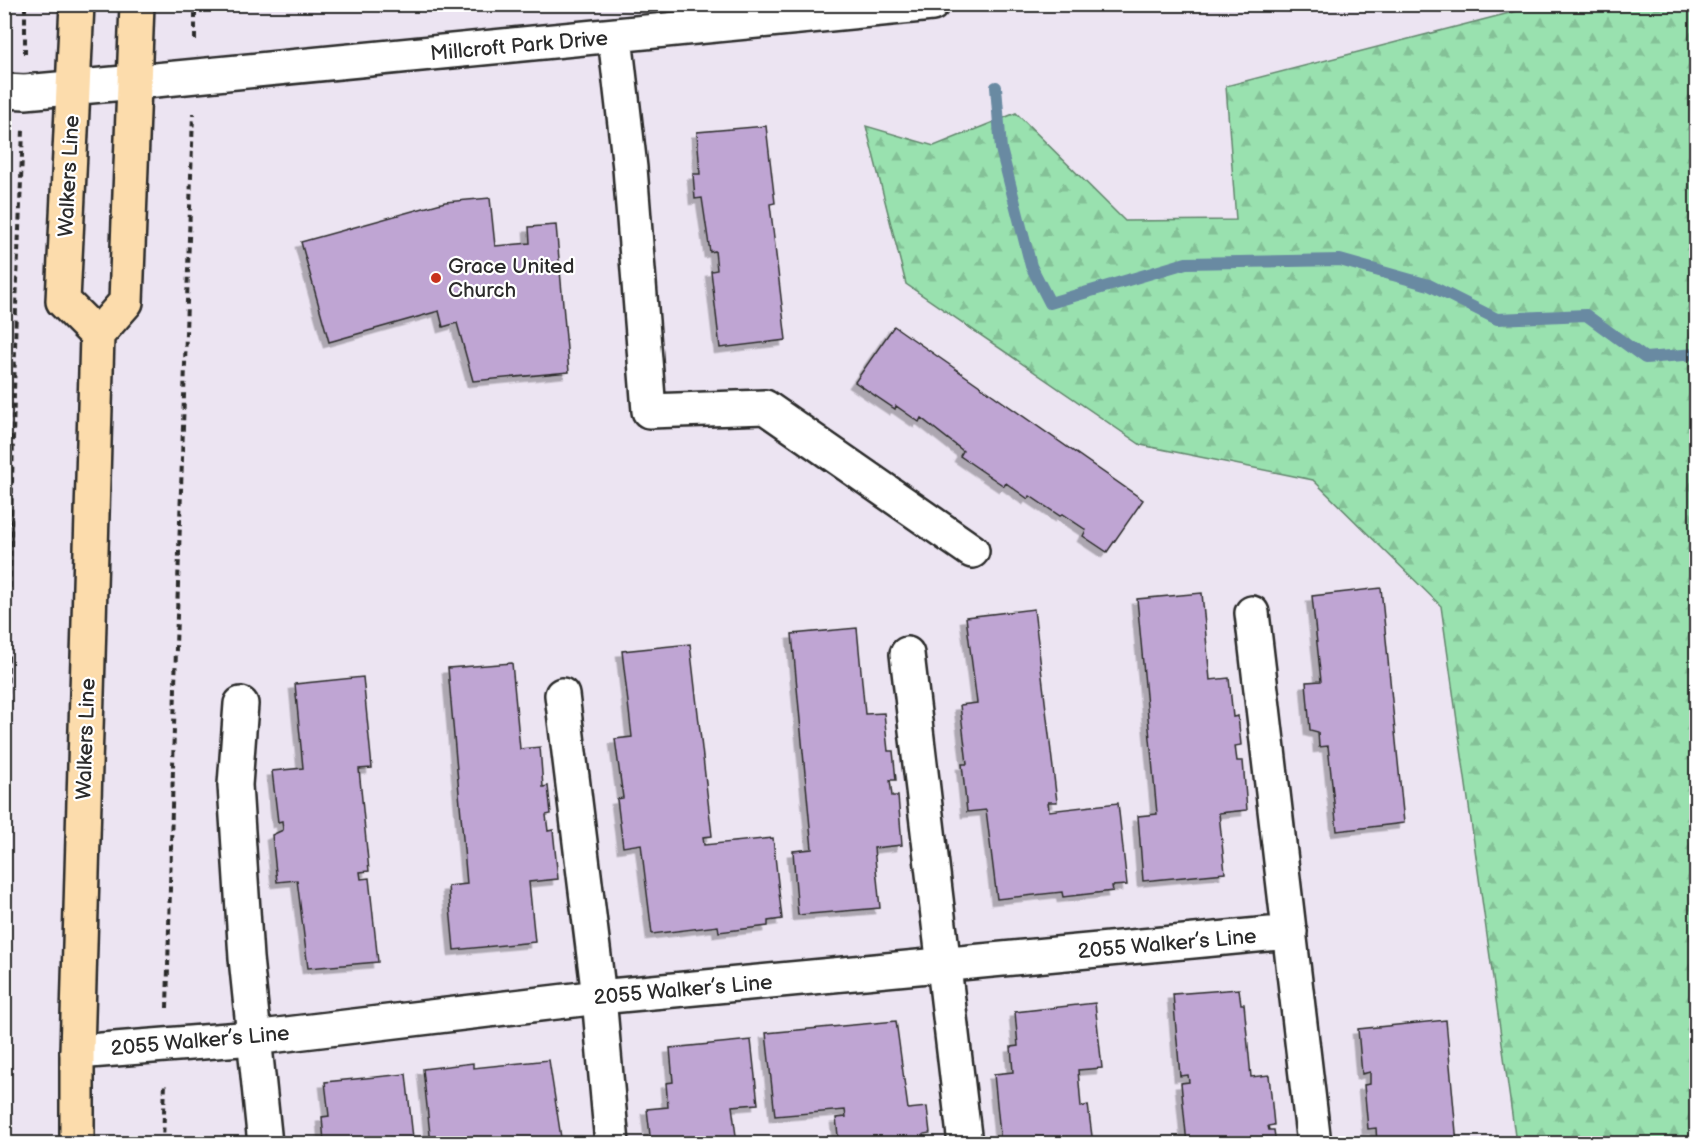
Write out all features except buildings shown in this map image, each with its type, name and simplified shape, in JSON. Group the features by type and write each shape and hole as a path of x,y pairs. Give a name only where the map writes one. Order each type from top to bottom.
{"main road":[{"name":"Walkers Line","path":"77,4 63,301 96,335 77,1052 77,1143"},
{"path":"96,335 126,302 120,84 137,4"}],"street":[{"name":"Millcroft Park Drive","path":"15,92 615,37 932,4"},
{"path":"615,37 630,168 650,411 765,407 972,551"},
{"path":"1252,613 1314,1143"},
{"path":"907,654 965,1143"},
{"path":"562,695 599,997 612,1143"},
{"path":"241,704 235,785 253,1038 265,1143"},
{"name":"2055 Walker’s Line","path":"77,1052 253,1038 599,997 1290,932"}],"path":[{"path":"4,840 17,293 15,92 25,4"},
{"path":"163,1143 176,636 195,76"}],"green space":[{"path":"1537,4 1696,5 1696,1143 1516,1143 1441,606 1313,480 1141,445 906,284 866,126 934,146 1016,113 1125,221 1236,220 1226,86"}],"waterway":[{"path":"996,87 1001,149 1031,266 1050,303 1186,263 1340,260 1429,285 1497,319 1586,315 1645,358 1696,354"}],"place":[{"name":"Grace United Church","path":"436,278"}]}
